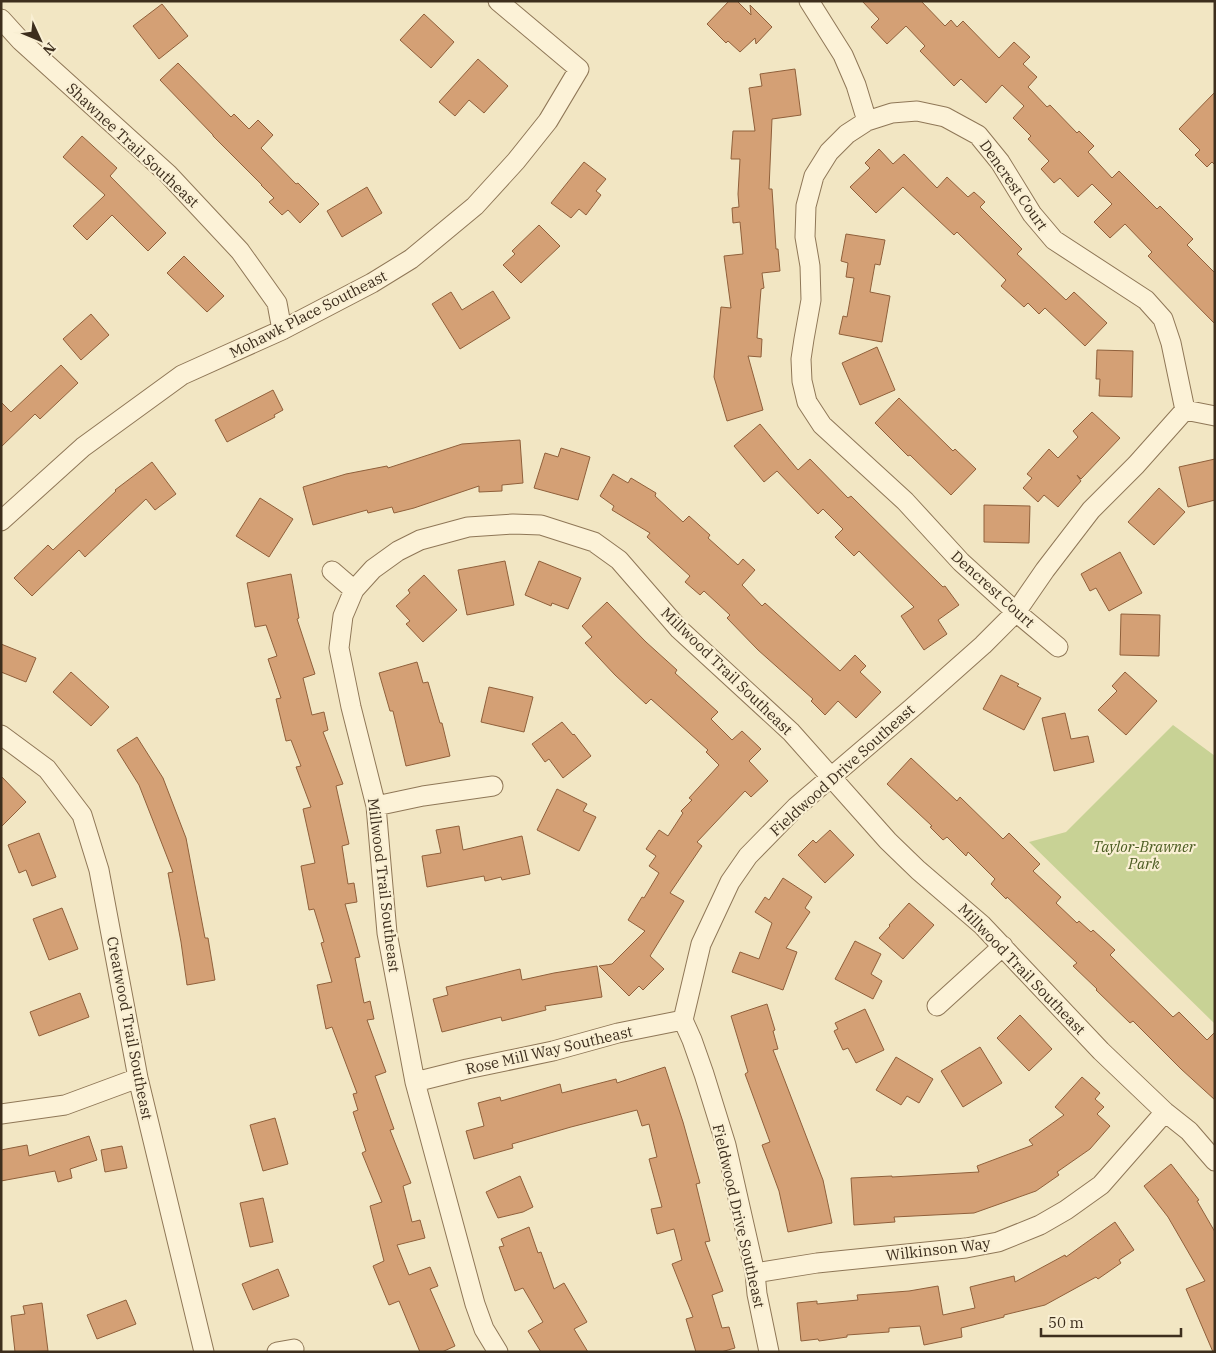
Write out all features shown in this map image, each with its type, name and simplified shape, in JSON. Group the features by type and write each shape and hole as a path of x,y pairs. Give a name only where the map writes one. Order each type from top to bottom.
{"street":[{"name":"Mohawk Place Southeast","path":"1,520 83,446 182,375 282,330 372,283 411,259 475,206 516,161 548,121 579,69 498,1"},
{"path":"809,1 843,56 856,85 867,121"},
{"name":"Shawnee Trail Southeast","path":"1,19 21,41 168,174 240,251 277,303 282,330"},
{"name":"Dencrest Court","path":"1058,647 961,562 905,501 822,424 807,402 802,381 801,359 811,300 810,266 805,237 806,206 814,176 829,152 847,134 867,121 892,114 916,111 945,117 978,135 1000,162 1032,214 1054,240 1146,300 1163,319 1185,410"},
{"path":"1185,410 1215,416"},
{"name":"Fieldwood Drive Southeast","path":"769,1352 757,1294 755,1273 726,1145 701,1066 683,1020 701,944 730,882 748,856 796,807 983,645 1016,612 1045,570 1091,510 1136,465 1185,410"},
{"name":"Millwood Trail Southeast","path":"498,1352 484,1329 475,1304 415,1082 387,933 376,806 351,707 339,648 343,616 354,590 373,569 398,551 420,540 468,527 513,524 541,525 594,542 619,560 679,629 791,732 888,841 918,870 982,924 1101,1051 1164,1112 1189,1131 1215,1161"},
{"path":"332,571 354,590"},
{"name":"Creatwood Trail Southeast","path":"1,736 47,769 82,816 99,870 138,1078 204,1352"},
{"path":"376,806 424,796 493,786"},
{"path":"937,1006 1003,946"},
{"name":"Rose Mill Way Southeast","path":"415,1082 467,1069 553,1052 618,1033 683,1020"},
{"path":"1,1114 65,1105 138,1078"},
{"name":"Wilkinson Way","path":"755,1273 817,1263 966,1248 998,1242 1040,1225 1066,1210 1101,1185 1136,1147 1164,1112"}],"green space":[{"name":"Taylor-Brawner Park","path":"1173,725 1215,756 1215,1024 1029,842 1066,832"}],"building":[{"path":"729,1 737,1 751,15 750,5 772,27 756,44 755,38 740,52 728,41 726,43 707,24"},
{"path":"862,1 921,1 945,26 951,20 957,27 963,21 999,58 1014,42 1030,57 1023,64 1037,77 1028,87 1047,107 1050,105 1077,133 1079,131 1094,146 1088,152 1112,178 1119,171 1157,209 1160,206 1193,239 1187,245 1215,273 1215,324 1148,256 1152,252 1125,224 1110,238 1094,222 1112,204 1092,184 1078,197 1060,178 1054,183 1041,169 1049,161 1028,139 1031,136 1013,118 1024,106 1002,85 986,103 961,79 954,86 920,51 925,46 906,26 887,44 871,27 879,19"},
{"path":"162,4 188,36 159,59 133,26"},
{"path":"424,14 454,42 431,68 400,40"},
{"path":"478,59 508,86 484,113 469,100 455,116 439,102"},
{"path":"178,63 231,117 234,114 249,129 258,120 273,135 261,148 296,184 298,183 319,204 300,223 288,210 282,215 269,202 274,198 160,80"},
{"path":"795,69 801,115 772,119 769,189 772,189 776,249 778,249 780,271 762,273 764,288 761,289 757,338 762,339 761,357 748,356 763,410 727,421 714,377 721,307 731,308 724,256 743,254 740,222 733,223 732,208 739,207 740,159 731,159 733,131 755,131 749,88 762,86 760,74"},
{"path":"1215,92 1215,165 1212,162 1207,167 1195,155 1200,150 1179,129"},
{"path":"82,136 117,168 110,176 166,233 148,251 112,215 87,240 73,226 105,195 63,157"},
{"path":"879,149 893,164 904,154 937,188 947,177 968,197 974,192 985,202 980,207 1022,249 1017,254 1066,300 1074,292 1107,323 1085,346 1045,308 1039,314 1028,303 1024,307 1001,286 1006,280 957,232 954,235 903,187 876,213 850,187 870,168 865,163"},
{"path":"584,162 606,179 596,191 601,195 586,215 579,209 571,218 551,203"},
{"path":"367,187 382,213 342,237 327,211"},
{"path":"539,225 560,246 521,283 503,265 515,254 512,251"},
{"path":"846,234 885,240 880,265 875,264 870,292 890,296 882,342 839,334 843,316 847,317 854,278 846,277 848,263 841,261"},
{"path":"184,256 224,296 207,312 167,273"},
{"path":"493,291 510,318 460,349 432,304 451,292 462,310"},
{"path":"91,314 109,335 81,360 63,339"},
{"path":"877,347 895,390 860,405 842,363"},
{"path":"1097,350 1133,351 1132,397 1099,396 1100,379 1096,379"},
{"path":"61,365 78,383 40,419 35,414 1,447 1,402 11,412"},
{"path":"273,390 283,410 274,415 275,417 227,442 215,420"},
{"path":"899,398 953,451 955,449 976,469 951,495 875,423"},
{"path":"1092,412 1120,438 1081,479 1077,475 1081,481 1058,507 1044,495 1038,502 1023,488 1032,478 1027,474 1049,449 1058,458 1078,437 1073,431"},
{"path":"760,424 798,470 810,459 848,498 851,496 943,587 945,586 959,605 938,620 947,634 924,650 901,616 914,607 859,551 854,556 835,537 843,529 823,509 818,514 777,471 764,482 734,446"},
{"path":"520,440 523,483 502,485 502,491 479,492 479,486 394,513 392,507 368,513 367,510 313,525 303,487 346,474 387,466 388,468 462,444"},
{"path":"561,448 590,457 578,500 534,488 545,453 558,457"},
{"path":"1215,459 1215,500 1188,507 1179,467"},
{"path":"152,462 176,494 155,510 146,499 85,557 79,550 32,596 14,578 48,545 53,550 115,490"},
{"path":"613,474 628,483 631,478 656,493 655,496 683,522 689,516 710,535 708,538 738,565 743,559 755,570 742,585 762,606 765,603 840,671 855,655 866,666 860,672 881,692 856,718 838,701 825,715 811,701 813,699 758,650 727,618 730,615 704,591 700,595 685,582 690,576 647,537 650,533 612,510 614,506 600,496"},
{"path":"1159,488 1185,512 1154,545 1128,522"},
{"path":"260,498 293,519 269,557 236,536"},
{"path":"984,505 1030,506 1029,543 984,542"},
{"path":"1120,552 1142,593 1109,611 1096,588 1090,591 1081,574"},
{"path":"505,561 514,605 467,615 458,570"},
{"path":"539,561 581,578 568,609 552,603 551,606 525,595"},
{"path":"291,574 299,618 297,619 315,674 303,678 312,715 324,712 328,730 323,732 343,784 336,786 349,844 342,846 348,884 354,883 357,902 345,904 360,957 355,958 364,1003 370,1001 374,1019 367,1020 386,1072 375,1076 394,1129 390,1130 411,1183 403,1186 412,1222 420,1220 425,1238 397,1245 409,1275 430,1267 438,1286 430,1289 455,1346 442,1352 420,1352 399,1301 389,1305 373,1266 384,1261 370,1206 382,1202 362,1153 366,1151 353,1112 358,1110 353,1094 357,1093 332,1027 326,1029 317,985 332,982 321,943 324,942 314,909 309,910 301,866 315,863 303,809 311,807 296,767 301,766 291,740 286,741 276,699 281,698 268,659 277,656 266,625 255,627 247,583"},
{"path":"424,575 457,610 423,642 406,624 410,621 396,606 410,593 408,590"},
{"path":"607,602 646,642 677,670 675,673 718,712 711,719 732,740 742,731 761,749 749,761 768,781 751,797 745,791 697,842 702,846 670,893 684,901 650,956 664,969 643,990 639,986 629,996 599,966 612,964 645,931 628,920 659,873 649,866 656,856 646,849 659,830 668,836 683,813 681,811 692,800 689,798 719,765 706,752 708,750 651,699 646,704 585,643 592,637 582,626"},
{"path":"1121,614 1160,615 1159,656 1120,655"},
{"path":"1,644 36,658 26,682 1,672"},
{"path":"417,662 423,683 428,682 440,723 442,723 450,756 406,766 393,711 390,711 379,673"},
{"path":"71,672 109,707 91,726 53,692"},
{"path":"1125,672 1157,701 1126,735 1098,710 1117,691 1112,686"},
{"path":"1001,675 1019,684 1017,686 1041,698 1024,730 983,709"},
{"path":"489,687 533,697 524,732 481,722"},
{"path":"1065,713 1071,739 1088,736 1094,762 1054,771 1042,718"},
{"path":"562,722 591,756 563,778 549,759 545,762 532,744"},
{"path":"137,737 163,778 186,838 205,938 208,938 215,980 187,985 168,873 173,872 139,785 117,750"},
{"path":"911,758 957,801 960,797 1003,839 1009,833 1040,864 1033,871 1061,897 1056,903 1077,923 1079,921 1091,932 1093,930 1115,950 1110,955 1173,1017 1179,1012 1207,1040 1215,1032 1215,1100 1133,1021 1130,1023 1096,990 1073,966 1077,963 991,884 995,879 968,852 966,856 947,837 943,840 930,827 932,826 887,784"},
{"path":"1,776 26,802 1,827"},
{"path":"557,789 587,804 583,811 596,817 579,851 537,830"},
{"path":"459,826 463,850 522,836 530,874 502,880 501,877 485,881 484,876 427,887 422,856 441,853 436,830"},
{"path":"830,830 854,855 825,883 798,855 813,840 816,843"},
{"path":"39,833 56,877 32,886 26,870 19,873 8,845"},
{"path":"783,878 812,897 805,908 810,912 786,948 797,952 783,990 732,972 740,952 759,959 772,923 755,912 765,897 769,900"},
{"path":"909,903 934,925 903,959 879,938"},
{"path":"62,908 78,949 49,960 33,919"},
{"path":"855,941 881,954 871,974 882,981 873,999 835,979"},
{"path":"597,966 602,997 545,1006 546,1010 502,1021 501,1017 442,1032 433,999 448,995 446,987 520,969 522,980"},
{"path":"80,993 89,1017 39,1036 30,1012"},
{"path":"767,1004 775,1030 773,1031 778,1049 773,1050 823,1180 832,1223 788,1232 779,1191 762,1145 770,1142 745,1074 748,1072 731,1016"},
{"path":"865,1009 884,1050 856,1063 848,1048 843,1050 834,1031 838,1029 835,1023"},
{"path":"1020,1015 1052,1049 1029,1071 997,1038"},
{"path":"980,1047 1002,1083 963,1107 941,1071"},
{"path":"896,1057 933,1079 919,1103 907,1096 901,1105 876,1090"},
{"path":"665,1067 700,1183 696,1184 710,1241 705,1242 723,1291 712,1295 722,1328 729,1327 735,1348 721,1352 696,1352 686,1319 693,1317 672,1264 682,1260 674,1229 657,1234 651,1209 662,1207 649,1159 657,1157 649,1124 642,1126 637,1110 512,1144 513,1148 474,1159 466,1131 484,1126 478,1103 500,1097 501,1101 560,1084 562,1093 616,1079 617,1083"},
{"path":"1082,1077 1100,1093 1095,1099 1104,1107 1097,1114 1110,1126 1090,1149 1057,1172 1059,1175 1036,1191 974,1213 894,1217 895,1222 854,1225 851,1178 979,1172 977,1166 1033,1145 1029,1140 1064,1115 1055,1107"},
{"path":"275,1118 288,1164 263,1171 250,1125"},
{"path":"89,1136 97,1160 70,1169 72,1178 58,1182 55,1171 1,1181 1,1150 27,1145 29,1156"},
{"path":"122,1146 127,1168 105,1172 101,1150"},
{"path":"1171,1164 1199,1200 1197,1201 1215,1232 1215,1352 1213,1352 1186,1289 1205,1281 1168,1217 1144,1186"},
{"path":"520,1176 533,1207 523,1212 498,1218 486,1192"},
{"path":"263,1198 273,1242 250,1247 240,1203"},
{"path":"1115,1222 1134,1250 1119,1260 1121,1263 1098,1279 1096,1277 1045,1305 961,1328 962,1337 924,1345 920,1326 889,1328 889,1332 847,1335 847,1337 819,1341 818,1339 801,1341 797,1303 817,1301 817,1304 858,1300 857,1295 909,1291 938,1286 943,1315 975,1308 970,1287 1014,1276 1015,1282 1065,1255 1066,1257"},
{"path":"529,1227 538,1253 541,1252 554,1289 564,1283 587,1322 574,1329 588,1352 541,1352 528,1331 543,1322 523,1288 515,1291 499,1247 504,1246 501,1239"},
{"path":"278,1269 289,1296 253,1310 242,1284"},
{"path":"126,1300 136,1324 97,1339 87,1315"},
{"path":"42,1303 48,1351 15,1352 11,1316 25,1314 23,1306"}]}
